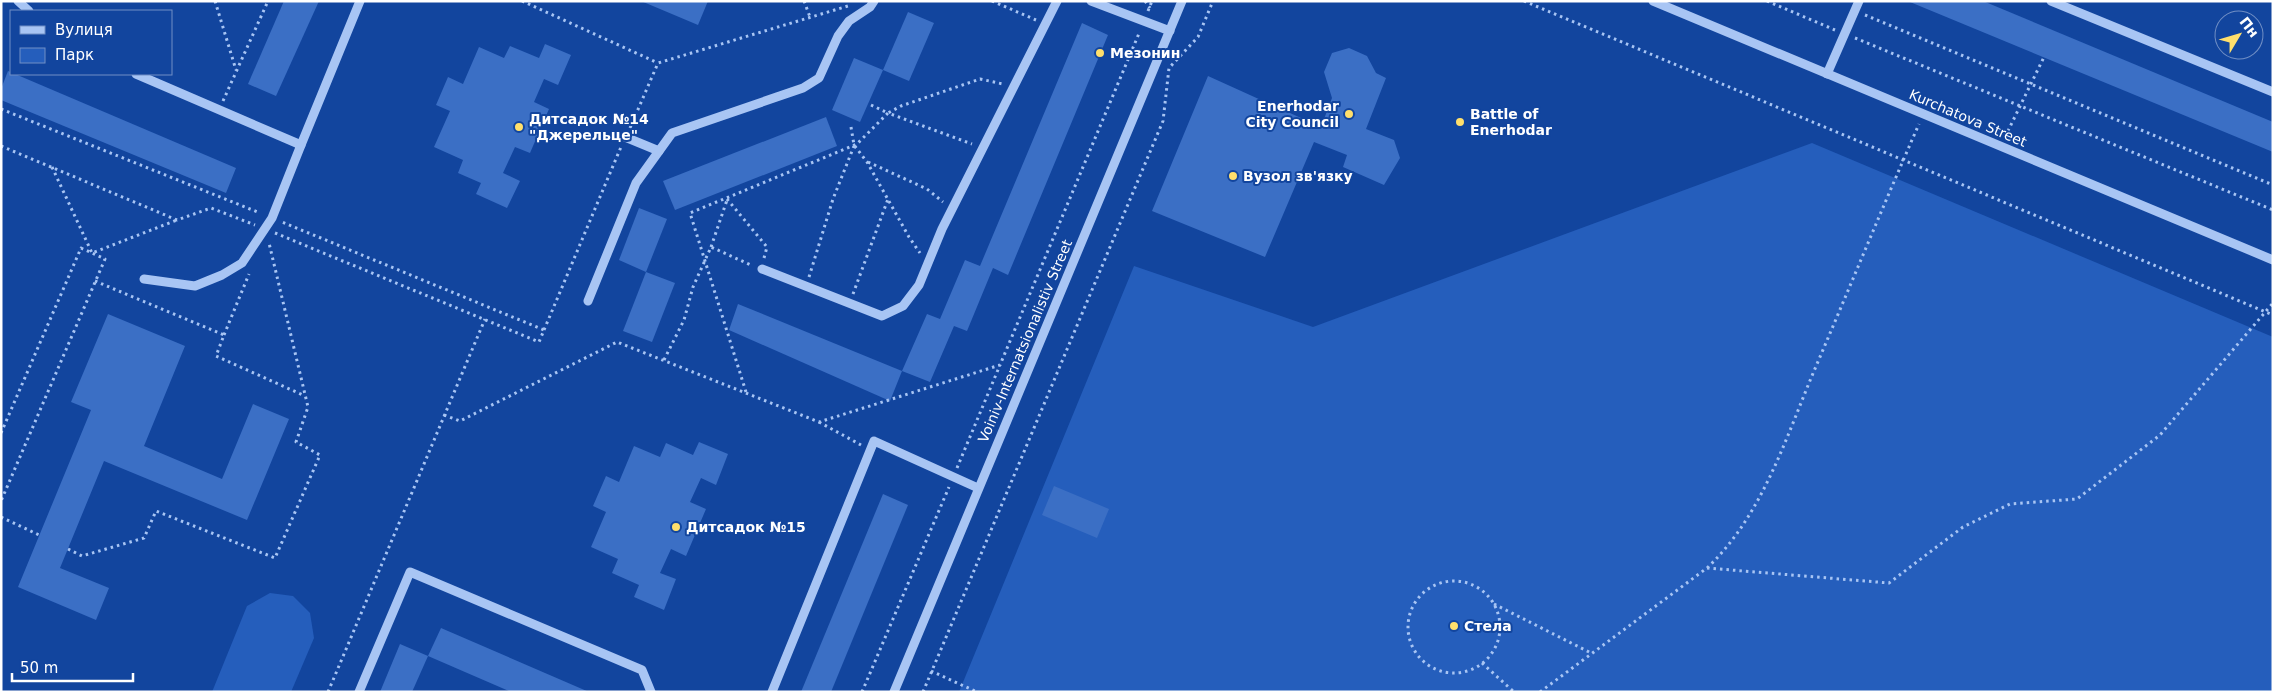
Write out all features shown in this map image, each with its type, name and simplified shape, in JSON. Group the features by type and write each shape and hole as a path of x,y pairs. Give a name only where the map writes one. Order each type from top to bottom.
{"street":[{"path":"18,1 28,10"},
{"path":"144,279 195,286 242,264 266,229 360,1"},
{"path":"588,301 636,183 672,133 803,88 819,78 838,36 849,21 870,7 874,1"},
{"path":"762,269 882,316 903,306 919,285 952,210 1057,1"},
{"path":"1091,1 1170,31"},
{"name":"Voiniv-Internatsionalistiv Street","path":"894,692 1182,1"},
{"name":"Kurchatova Street","path":"1653,1 2273,260"},
{"path":"1827,74 1859,1"},
{"path":"2051,1 2273,92"},
{"path":"138,75 219,108 301,146"},
{"path":"625,137 659,151"},
{"path":"772,692 874,441 978,488"},
{"path":"359,692 410,572 642,670 651,692"}],"path":[{"path":"215,1 237,71"},
{"path":"219,108 268,1"},
{"path":"522,1 658,64"},
{"path":"804,1 810,17"},
{"path":"992,1 1045,25"},
{"path":"1145,1 1150,8"},
{"path":"922,692 1163,121 1169,68 1198,37 1213,1"},
{"path":"1524,1 1903,162 2273,315"},
{"path":"1767,1 2273,210"},
{"path":"1855,11 2273,186"},
{"path":"2001,147 2044,57"},
{"path":"746,393 690,214 854,145 888,113 901,106 980,79 1014,87"},
{"path":"871,106 983,148"},
{"path":"1540,692 1590,653 1707,568 1743,528 1763,489 1923,114"},
{"path":"851,127 854,145 867,162 909,237 928,263"},
{"path":"807,287 813,258 854,145"},
{"path":"867,162 927,189 952,210"},
{"path":"52,167 92,253"},
{"path":"849,304 888,198"},
{"path":"664,360 684,320 693,287 705,263 727,199"},
{"path":"711,247 741,262 762,269 767,247 727,199"},
{"path":"92,253 177,220"},
{"path":"68,549 82,556 144,538 156,511 275,558 320,455 296,442 308,407 266,229"},
{"path":"1,433 81,248 105,259 1,501"},
{"path":"252,264 216,356 305,396"},
{"path":"96,281 224,336"},
{"path":"1707,568 1889,583 1962,527 2010,504 2077,499 2160,435 2273,303"},
{"path":"328,692 485,319"},
{"path":"862,692 1000,365"},
{"path":"820,422 871,450"},
{"path":"1,517 39,535"},
{"path":"1458,581 1472,584 1484,592 1494,604 1499,617 1500,632 1496,647 1482,663 1458,673 1443,671 1428,665 1417,654 1410,640 1408,624 1411,610 1418,597 1430,588 1443,582 1458,581"},
{"path":"1494,604 1590,653"},
{"path":"1482,663 1514,692"},
{"path":"931,671 977,692"}],"green space":[{"path":"1812,143 2273,337 2273,692 959,692 1134,266 1313,327"},
{"path":"270,593 293,596 310,613 314,638 291,692 212,692 247,606"}],"building":[{"path":"284,1 319,1 276,96 248,84"},
{"path":"641,1 708,1 698,25"},
{"path":"1983,1 2273,122 2273,152 1910,2"},
{"path":"908,12 934,23 909,81 883,70"},
{"path":"1082,23 1108,35 1008,275 993,268 967,331 954,326 930,382 902,371 927,314 940,319 965,260 980,266"},
{"name":"Дитсадок №14 \"Джерельце\"","path":"545,44 571,55 558,85 544,79 534,102 549,109 530,153 515,147 503,173 520,181 507,208 476,194 481,183 458,173 463,160 434,147 450,111 436,105 448,77 463,84 479,47 504,58 510,46 539,58"},
{"name":"Вузол зв'язку","path":"1349,48 1367,56 1376,73 1386,78 1366,129 1394,140 1400,158 1384,185 1343,167 1347,155 1314,142 1265,257 1152,211 1208,76 1321,127 1332,98 1324,72 1332,53"},
{"path":"854,58 883,70 860,122 832,110"},
{"path":"8,71 10,75 17,75 236,168 226,193 1,100 1,89"},
{"path":"826,117 837,146 675,210 663,181"},
{"path":"639,208 667,219 646,272 619,260"},
{"path":"646,272 675,283 652,342 623,331"},
{"path":"738,304 902,371 890,401 729,330"},
{"path":"108,314 185,346 144,446 222,479 253,404 289,419 247,520 104,461 60,568 109,588 96,620 18,587 91,410 71,402"},
{"name":"Дитсадок №15","path":"699,442 728,454 716,485 701,478 690,502 706,509 686,556 671,549 660,573 676,579 664,610 634,597 639,585 612,573 618,559 591,547 606,512 593,506 606,476 619,482 634,446 660,457 666,443 693,455"},
{"path":"1054,486 1109,509 1097,538 1042,515"},
{"path":"883,494 908,505 831,692 801,692"},
{"path":"441,628 589,692 511,692 428,656"},
{"path":"400,644 428,656 412,692 380,692"}],"place":[{"name":"Мезонин","path":"1100,53"},
{"name":"Enerhodar City Council","path":"1349,114"},
{"name":"Battle of Enerhodar","path":"1460,122"},
{"name":"Дитсадок №14 \"Джерельце\"","path":"519,127"},
{"name":"Вузол зв'язку","path":"1233,176"},
{"name":"Дитсадок №15","path":"676,527"},
{"name":"Стела","path":"1454,626"}]}
